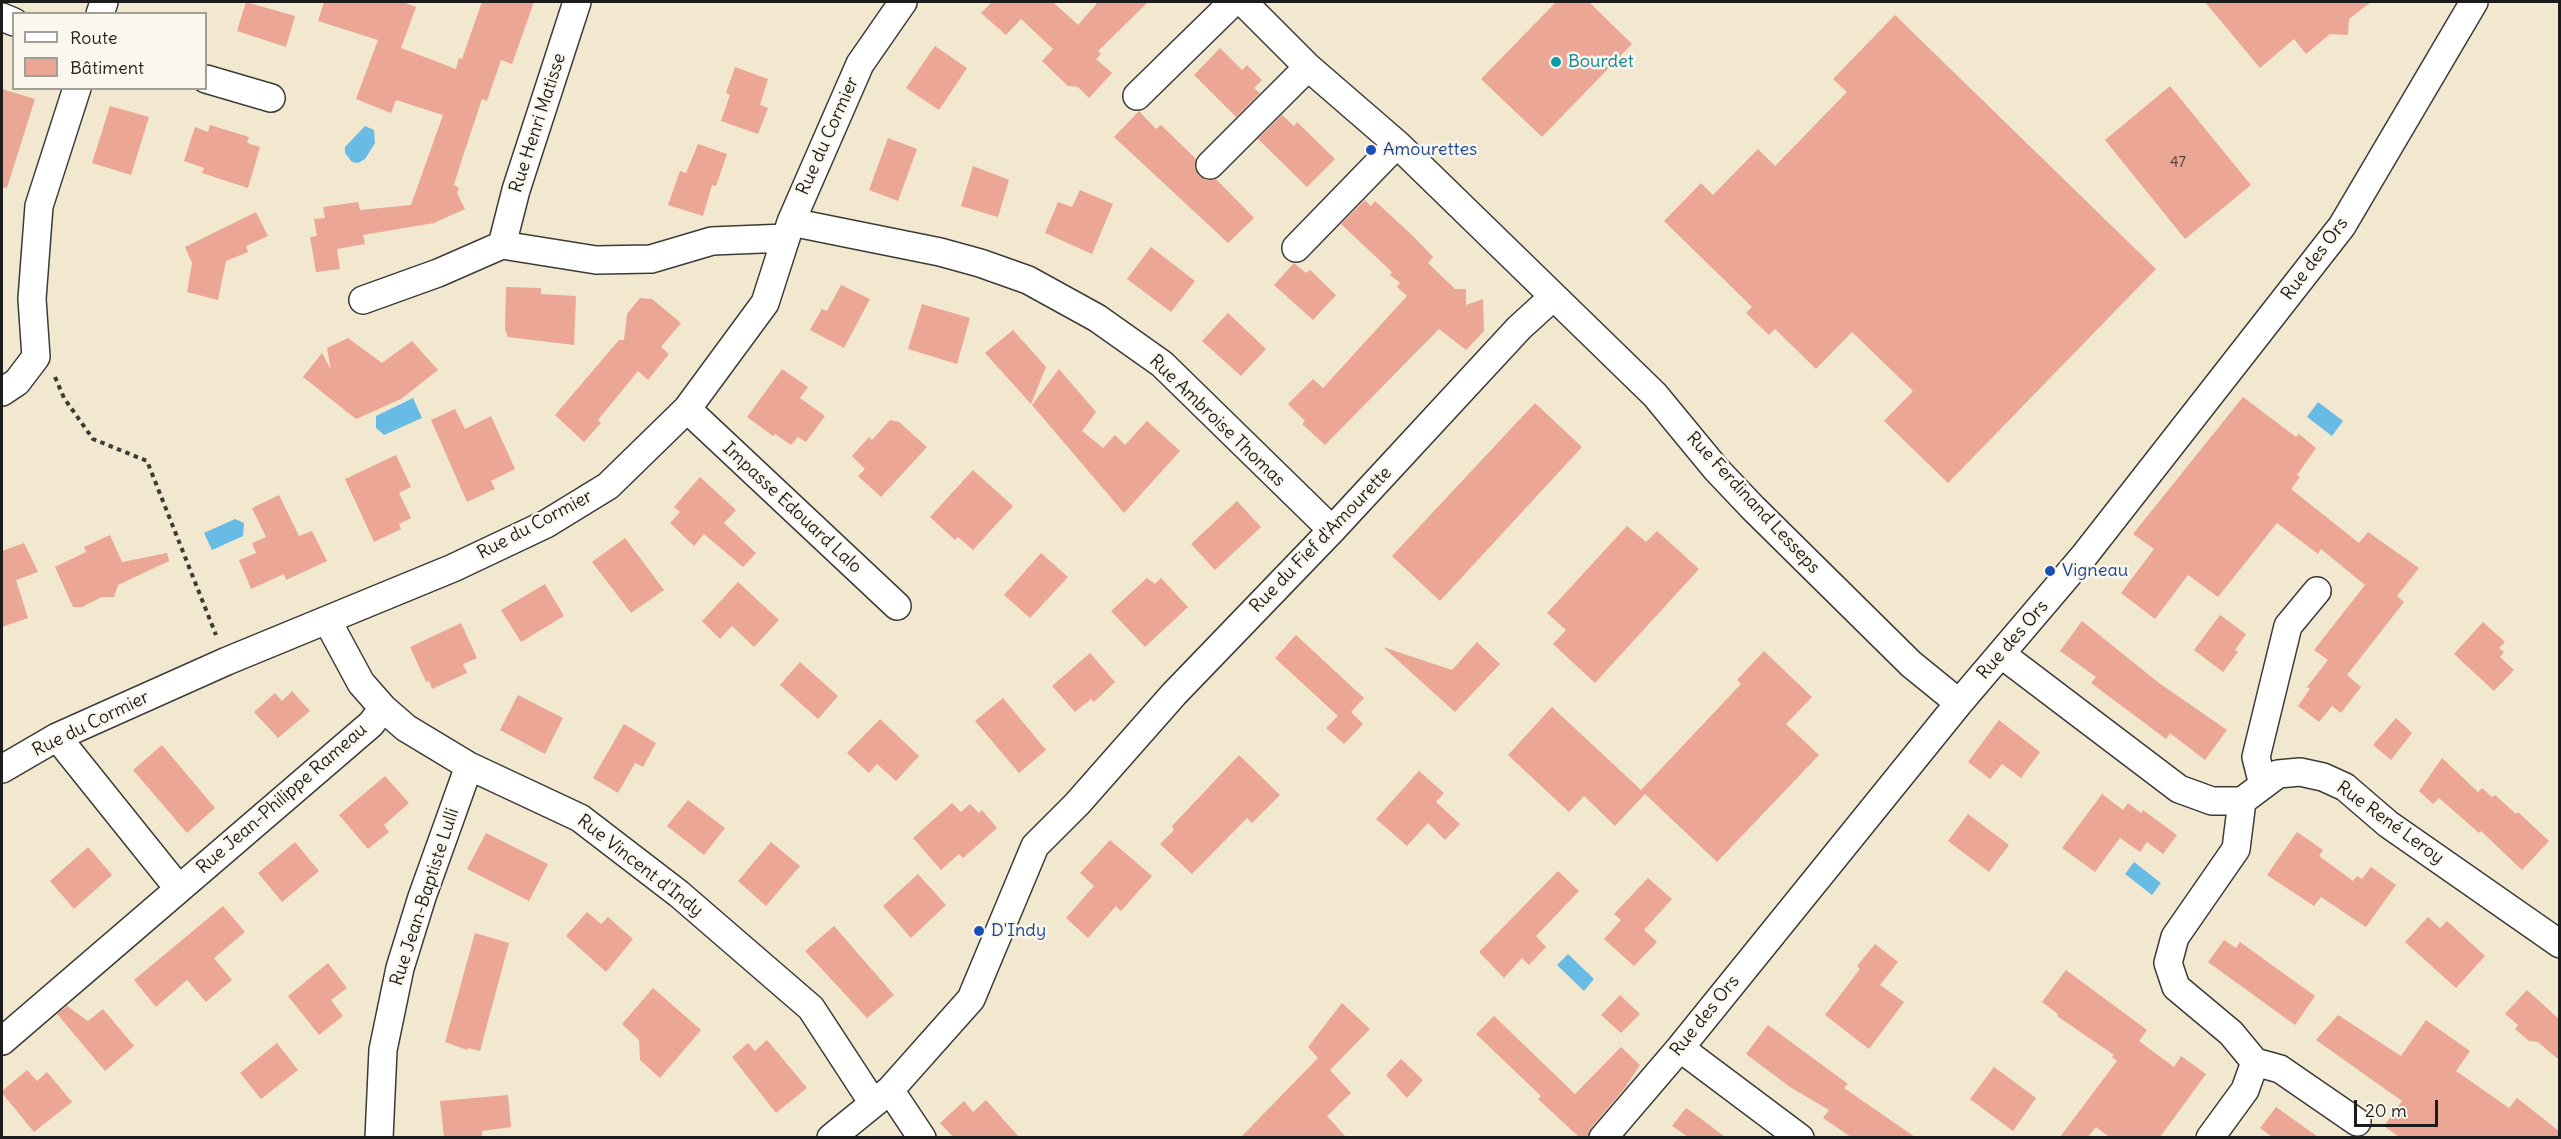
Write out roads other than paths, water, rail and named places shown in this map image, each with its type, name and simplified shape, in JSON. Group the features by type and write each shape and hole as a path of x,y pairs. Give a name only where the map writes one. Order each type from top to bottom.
{"street":[{"name":"Rue Henri Matisse","path":"502,245 516,190 577,2"},
{"name":"Rue du Cormier","path":"2,769 57,737 227,661 453,568 546,524 608,486 687,409 765,303 788,230 860,64 903,2"},
{"path":"1137,96 1233,2"},
{"path":"1244,2 1308,67 1397,144 1553,297"},
{"name":"Rue des Ors","path":"1603,1137 1680,1048 1959,703 2084,556 2342,226 2474,2"},
{"path":"1210,165 1308,67"},
{"path":"207,79 271,98"},
{"path":"2,392 17,382 36,357 32,299 39,206 76,90"},
{"path":"1296,248 1397,144"},
{"name":"Rue Ambroise Thomas","path":"502,245 596,260 651,259 712,241 788,230 940,252 980,263 1028,280 1097,318 1162,364 1332,530"},
{"path":"363,300 438,273 502,245"},
{"name":"Rue du Fief d'Amourette","path":"831,1137 881,1097 971,999 1035,846 1077,804 1174,694 1332,530 1519,328 1553,297"},
{"name":"Rue Ferdinand Lesseps","path":"1553,297 1655,395 1716,469 1753,508 1911,664 1959,703"},
{"name":"Impasse Edouard Lalo","path":"687,409 897,606"},
{"path":"2317,591 2288,626 2256,757 2252,793 2236,849 2175,937 2168,963 2176,987 2231,1033 2255,1062 2280,1069 2357,1122"},
{"name":"Rue Vincent d'Indy","path":"327,620 361,683 383,708 406,728 470,766 580,818 679,894 811,1008 881,1097"},
{"name":"Rue René Leroy","path":"2001,654 2179,789 2212,801 2252,793 2278,774 2300,772 2324,777 2345,787 2388,824 2559,944"},
{"name":"Rue Jean-Philippe Rameau","path":"2,1041 371,724 383,708"},
{"name":"Rue Jean-Philippe Rameau","path":"57,737 179,889"},
{"name":"Rue Jean-Baptiste Lulli","path":"379,1137 383,1050 400,968 422,897 470,766"},
{"path":"1680,1048 1800,1137"},
{"path":"2210,1137 2245,1090 2255,1062"},
{"path":"881,1097 921,1137"}],"water":[{"path":"365,126 374,130 375,143 365,159 358,163 352,162 345,153 345,147"},
{"path":"413,398 422,418 384,435 376,428 376,416"},
{"path":"2318,402 2343,421 2332,436 2307,417"},
{"path":"235,519 244,523 243,536 212,550 204,533"},
{"path":"2134,862 2161,883 2152,895 2125,874"},
{"path":"1568,954 1594,979 1584,991 1557,965"}],"place":[{"name":"Bourdet","path":"1556,62"},
{"name":"Amourettes","path":"1371,150"},
{"name":"Vigneau","path":"2050,571"},
{"name":"D'Indy","path":"979,931"}]}
